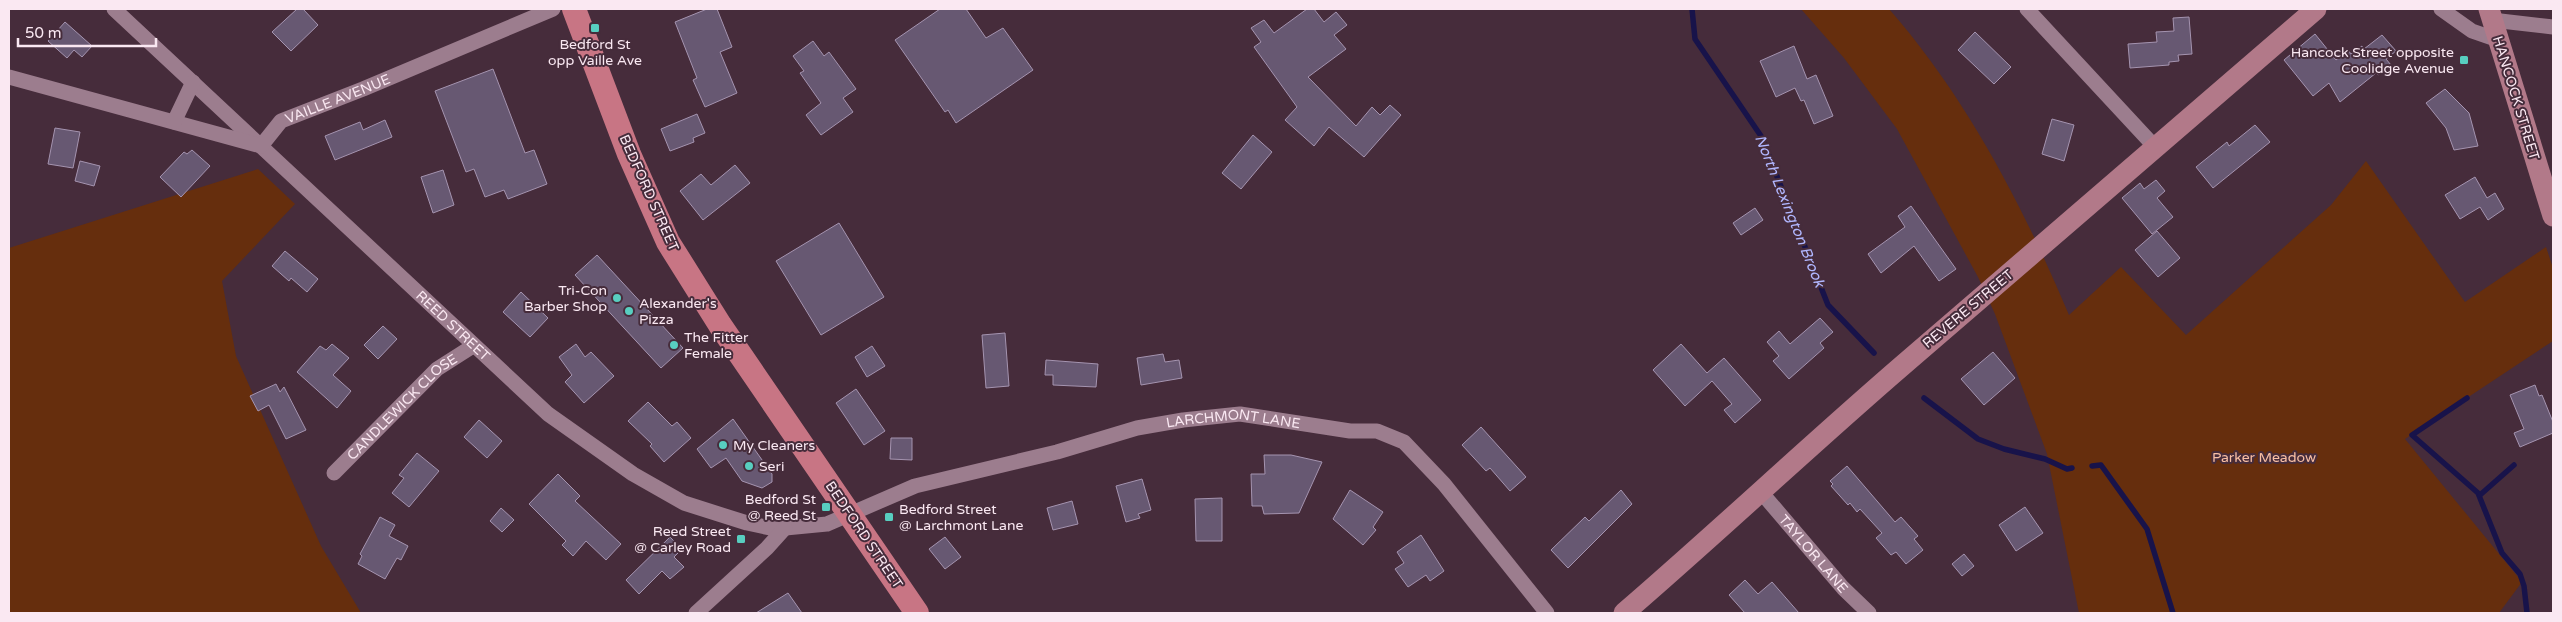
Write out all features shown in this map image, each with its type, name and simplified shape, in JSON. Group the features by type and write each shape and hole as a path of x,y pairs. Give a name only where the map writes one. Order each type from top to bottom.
{"main road":[{"name":"BEDFORD STREET","path":"574,9 629,154 668,242 720,325 918,613"}],"street":[{"name":"REED STREET","path":"114,9 548,414 638,477 684,503 747,523 775,529 827,524 851,515"},
{"name":"VAILLE AVENUE","path":"261,146 281,121 363,89 553,9"},
{"path":"2027,9 2155,147"},
{"name":"REVERE STREET","path":"1624,613 1890,376 2316,9"},
{"path":"2441,9 2472,31 2493,23 2553,27"},
{"name":"HANCOCK STREET","path":"2493,23 2553,216"},
{"path":"9,77 261,146"},
{"path":"174,122 193,82"},
{"name":"CANDLEWICK CLOSE","path":"334,473 438,369 474,346"},
{"name":"LARCHMONT LANE","path":"851,515 915,486 1057,452 1137,428 1183,420 1240,414 1350,432 1377,432 1404,442 1444,484 1547,613"},
{"name":"TAYLOR LANE","path":"1761,492 1842,588 1869,613"},
{"path":"696,613 767,548 785,528"}],"green space":[{"name":"Parker Meadow","path":"1801,9 1889,9 1944,79 1991,154 2032,234 2069,315 2121,267 2186,335 2331,205 2366,161 2465,302 2546,247 2553,268 2553,341 2405,439 2522,582 2499,613 2079,613 2047,454 1995,314 1978,277 1897,129 1844,58"},
{"path":"258,169 295,204 222,281 236,356 321,546 361,613 9,613 9,248"}],"building":[{"path":"297,9 303,9 318,25 291,51 272,32"},
{"path":"707,9 717,9 732,47 720,52 737,93 705,107 693,80 697,78 675,22"},
{"path":"940,9 966,9 986,38 1003,28 1033,70 956,123 948,110 945,112 895,40"},
{"path":"1307,9 1314,9 1324,22 1336,12 1347,25 1334,35 1346,49 1308,77 1356,126 1372,107 1380,115 1390,105 1401,115 1364,157 1329,127 1314,146 1285,120 1297,107 1254,47 1261,42 1251,28 1264,20 1274,33"},
{"path":"2189,17 2192,54 2178,55 2179,61 2169,62 2169,65 2130,68 2128,44 2157,42 2156,32 2174,31 2173,18"},
{"path":"65,22 92,46 82,57 74,50 67,58 48,41"},
{"path":"1975,32 2011,67 1994,84 1958,50"},
{"path":"2315,34 2336,60 2348,50 2351,54 2362,46 2364,49 2382,35 2396,51 2386,59 2391,65 2378,75 2376,73 2340,102 2329,83 2313,96 2284,60"},
{"path":"813,41 824,56 829,52 856,89 843,98 853,112 821,135 806,115 821,103 800,73 804,71 793,56"},
{"path":"1794,46 1807,79 1816,75 1833,116 1814,124 1804,100 1801,101 1795,88 1776,97 1760,61"},
{"path":"493,69 525,153 534,150 547,184 508,199 504,190 485,197 474,169 466,172 435,91"},
{"path":"2445,89 2469,113 2478,146 2454,150 2446,128 2426,103"},
{"path":"697,114 705,133 693,138 694,142 670,151 661,129"},
{"path":"2052,119 2074,125 2064,161 2042,154"},
{"path":"385,120 392,137 335,160 325,136 360,122 363,130"},
{"path":"2255,125 2270,142 2213,188 2196,167 2227,142 2229,146"},
{"path":"55,128 80,132 73,168 48,164"},
{"path":"1253,135 1272,152 1241,189 1222,173"},
{"path":"192,150 210,166 181,197 160,177 184,152 187,154"},
{"path":"80,161 100,166 94,186 75,181"},
{"path":"735,165 750,183 703,220 680,191 701,174 711,185"},
{"path":"443,170 454,205 433,213 421,177"},
{"path":"2475,177 2487,198 2495,193 2504,209 2488,220 2480,207 2460,219 2445,195"},
{"path":"2156,180 2165,191 2157,198 2173,217 2152,234 2122,198 2140,183 2144,189"},
{"path":"1911,206 1956,269 1939,281 1914,246 1881,273 1868,254 1905,227 1898,216"},
{"path":"1755,208 1763,220 1741,235 1733,223"},
{"path":"839,223 884,297 821,335 776,261"},
{"path":"2157,231 2180,258 2158,277 2135,250"},
{"path":"285,251 318,279 307,292 291,278 289,281 272,266"},
{"path":"597,255 683,348 661,368 575,275"},
{"path":"521,292 548,318 530,337 503,312"},
{"path":"1820,318 1833,332 1820,343 1824,348 1789,379 1773,361 1779,356 1767,342 1779,331 1790,344"},
{"path":"383,326 397,339 378,359 364,345"},
{"path":"1005,333 1009,386 986,388 982,335"},
{"path":"332,344 349,358 333,375 351,391 337,408 297,372 320,346 326,350"},
{"path":"576,344 585,357 591,352 614,376 584,403 565,382 572,375 559,357"},
{"path":"1681,344 1707,373 1724,358 1761,400 1735,423 1724,410 1732,404 1712,381 1685,406 1653,370"},
{"path":"872,346 885,366 867,377 855,357"},
{"path":"1993,352 2015,378 1984,405 1961,379"},
{"path":"1163,354 1165,362 1179,360 1182,378 1141,385 1137,358"},
{"path":"1046,360 1098,364 1096,387 1053,385 1053,375 1045,375"},
{"path":"276,384 280,392 284,387 306,430 286,439 269,405 258,411 250,396"},
{"path":"2535,385 2539,396 2542,395 2553,422 2553,433 2520,447 2514,433 2524,429 2510,395"},
{"path":"856,389 885,431 864,445 836,403"},
{"path":"648,402 672,426 677,422 691,438 664,462 650,446 652,444 628,421"},
{"path":"733,419 772,474 772,482 762,488 742,481 726,458 711,468 697,449"},
{"path":"479,420 502,441 487,458 464,437"},
{"path":"1481,427 1526,477 1510,491 1490,468 1486,471 1462,445"},
{"path":"891,438 912,438 912,460 890,459"},
{"path":"417,453 439,471 409,507 392,493 404,478 399,475"},
{"path":"1264,455 1291,455 1322,462 1299,513 1264,514 1262,506 1252,506 1251,474 1265,474"},
{"path":"1847,466 1895,522 1901,517 1918,536 1914,539 1923,550 1906,564 1896,552 1891,555 1876,538 1882,533 1860,509 1857,512 1850,503 1848,505 1831,486 1833,484 1830,481"},
{"path":"558,474 580,496 575,501 621,544 606,560 586,541 573,556 562,545 566,541 529,504"},
{"path":"1142,479 1151,510 1138,514 1140,518 1126,522 1116,486"},
{"path":"1350,490 1383,512 1373,527 1376,530 1363,545 1333,519"},
{"path":"1621,490 1632,504 1568,568 1551,550 1585,517 1589,521"},
{"path":"1222,498 1222,541 1196,541 1195,499"},
{"path":"1072,501 1078,524 1053,530 1047,508"},
{"path":"2025,507 2043,533 2016,551 1999,525"},
{"path":"501,508 514,520 502,532 490,521"},
{"path":"380,517 395,525 389,536 408,546 401,560 397,558 385,579 358,564 362,556 360,554"},
{"path":"1421,535 1444,571 1430,581 1426,575 1408,587 1395,569 1404,563 1397,552"},
{"path":"670,537 682,549 674,557 684,567 670,579 662,571 639,594 626,580"},
{"path":"945,537 961,557 945,569 929,549"},
{"path":"1964,554 1974,566 1962,576 1952,564"},
{"path":"1745,580 1758,594 1772,582 1799,613 1745,613 1729,595"},
{"path":"788,593 802,613 756,613"}],"waterway":[{"name":"North Lexington Brook","path":"1692,9 1695,39 1761,136 1828,305 1874,353"},
{"name":"North Lexington Brook","path":"1924,398 1978,439 2004,449 2045,459 2067,469 2072,468"},
{"path":"2467,398 2412,435 2478,493 2502,553 2520,574 2524,586 2527,613"},
{"name":"North Lexington Brook","path":"2092,466 2101,465 2147,529 2173,613"},
{"path":"2480,495 2514,465"}],"place":[{"name":"Bedford St opp Vaille Ave","path":"595,28"},
{"name":"Hancock Street opposite Coolidge Avenue","path":"2464,60"},
{"name":"Tri-Con Barber Shop","path":"617,298"},
{"name":"Alexander's Pizza","path":"629,311"},
{"name":"The Fitter Female","path":"674,345"},
{"name":"My Cleaners","path":"723,445"},
{"name":"Seri","path":"749,466"},
{"name":"Bedford St @ Reed St","path":"826,507"},
{"name":"Bedford Street @ Larchmont Lane","path":"889,517"},
{"name":"Reed Street @ Carley Road","path":"741,539"}]}
